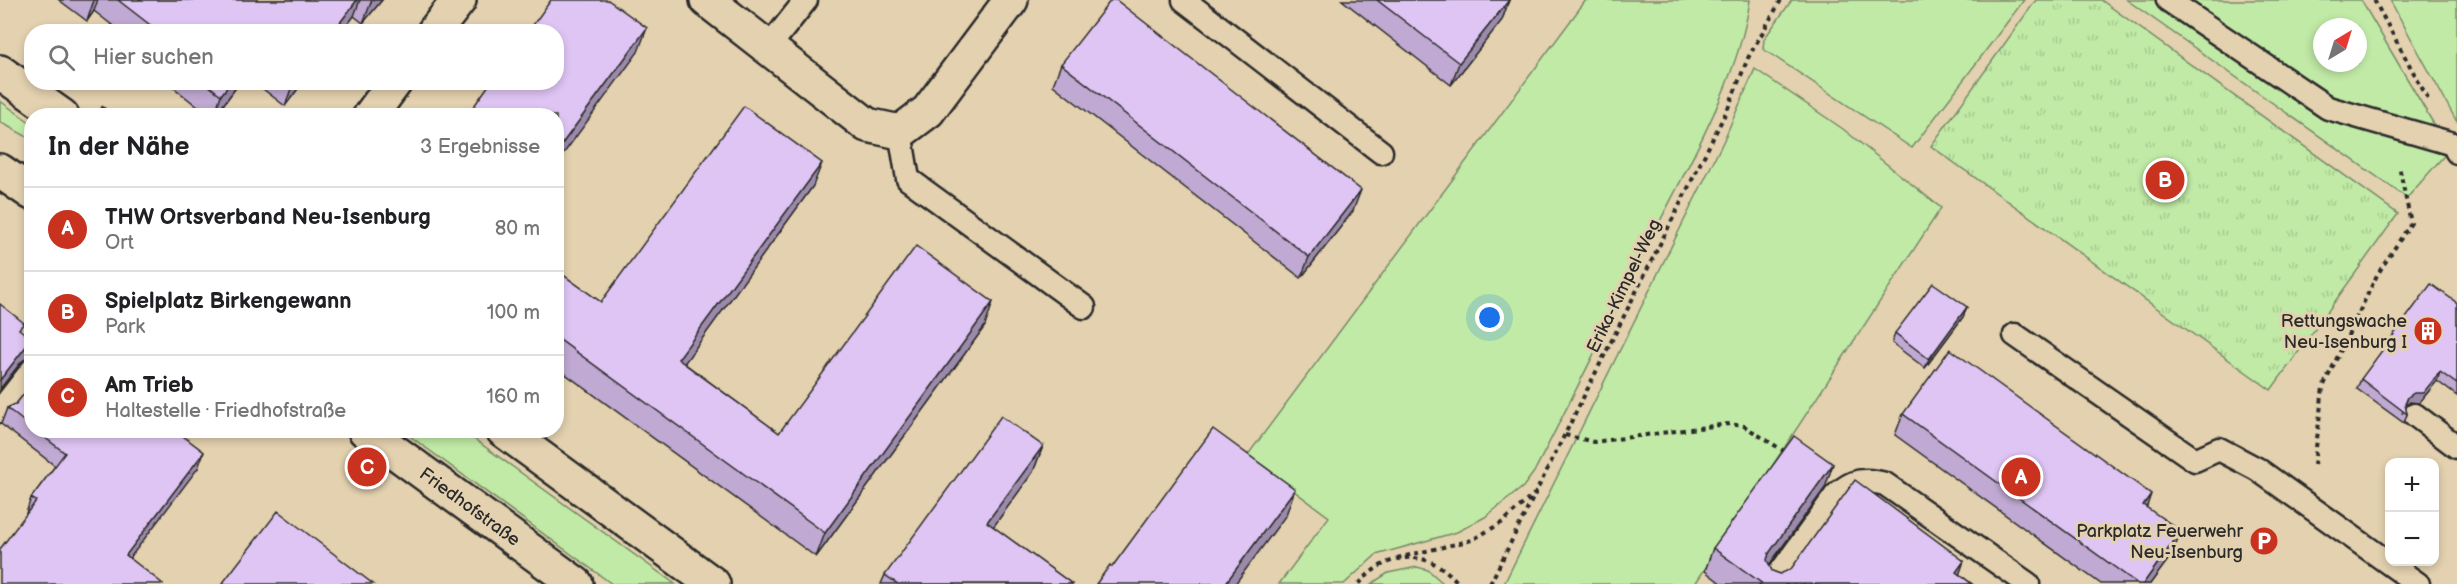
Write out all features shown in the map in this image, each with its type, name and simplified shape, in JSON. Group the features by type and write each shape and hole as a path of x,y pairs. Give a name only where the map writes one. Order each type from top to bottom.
{"main road":[{"path":"440,24 459,0"},
{"path":"706,0 867,125 900,132 928,111 1011,0"},
{"path":"0,72 24,89"},
{"path":"25,90 51,108"},
{"path":"376,108 389,90"},
{"path":"0,171 24,188"},
{"name":"Friedhofstraße","path":"376,438 576,584"},
{"path":"514,438 713,584"}],"lane":[{"path":"768,48 806,0"},
{"path":"1184,0 1381,152"},
{"path":"2168,0 2328,108 2455,148"},
{"path":"900,132 908,179 1084,308"},
{"path":"2015,334 2195,460 2219,449 2257,469 2418,584"},
{"path":"0,411 24,380"},
{"path":"2415,415 2457,447"},
{"path":"1772,584 1836,495 1849,483 1868,480 1885,484 2028,584"}],"path":[{"name":"Erika-Kimpel-Weg","path":"1490,584 1728,108 1748,58 1781,0"},
{"path":"2374,0 2455,148"},
{"path":"2314,465 2323,387 2377,275 2411,223 2391,128"},
{"path":"1565,435 1594,442 1728,424 1744,426 1792,456"},
{"path":"1359,584 1372,569 1397,558 1472,540 1503,522 1536,492"},
{"path":"1397,558 1429,561 1442,567 1459,584"}],"green space":[{"path":"1586,0 1750,0 1736,58 1699,145 1534,472 1523,487 1485,517 1457,532 1376,555 1344,584 1279,584 1329,517 1247,456"},
{"path":"1792,0 2024,0 1912,148 1763,49 1764,39"},
{"path":"2036,0 2101,0 2398,214 2271,390 1931,146"},
{"path":"2127,0 2361,0 2449,150 2407,198"},
{"path":"2390,0 2457,0 2457,122"},
{"path":"1755,69 1843,129 1941,208 1695,584 1504,584 1723,142"},
{"path":"0,101 24,118 24,135 0,122"},
{"path":"413,438 473,438 675,584 612,584"},
{"path":"1417,567 1428,570 1444,584 1371,584 1388,573"}],"building":[{"path":"118,0 357,0 339,24 149,24"},
{"path":"551,0 608,0 647,28 564,141 564,108 473,108 485,90 564,90 564,24 534,24"},
{"path":"1111,0 1116,0 1361,190 1309,257 1061,64"},
{"path":"1377,0 1509,0 1459,63"},
{"path":"214,90 225,90 221,95"},
{"path":"744,106 822,163 678,359 779,433 916,246 993,302 825,533 564,343 564,276 601,302"},
{"path":"1933,283 1967,307 1929,359 1895,333"},
{"path":"2431,284 2457,303 2457,384 2440,372 2423,393 2414,393 2408,397 2405,404 2407,414 2361,379"},
{"path":"0,304 24,323 19,329 24,333 24,349 0,380"},
{"path":"1950,349 2151,494 2143,505 2181,531 2143,584 2138,584 1903,414"},
{"path":"24,394 24,422 7,408 16,404"},
{"path":"1001,416 1043,446 987,522 1072,584 898,584 885,575"},
{"path":"1213,429 1295,489 1225,584 1096,584 1110,565 1112,567"},
{"path":"1794,436 1833,464 1769,553 1767,560 1772,571 1780,574 1791,569 1855,480 1964,561 1956,572 1972,584 1763,584 1713,548"},
{"path":"45,438 186,438 204,452 126,555 163,584 0,584 0,549 36,501 31,498 65,453"},
{"path":"278,511 373,584 222,584"}],"place":[{"name":"Spielplatz Birkengewann","path":"2165,180"},
{"name":"Rettungswache Neu-Isenburg I","path":"2428,331"},
{"name":"Am Trieb","path":"367,467"},
{"name":"THW Ortsverband Neu-Isenburg","path":"2021,477"},
{"name":"Parkplatz Feuerwehr Neu-Isenburg","path":"2264,541"}]}
